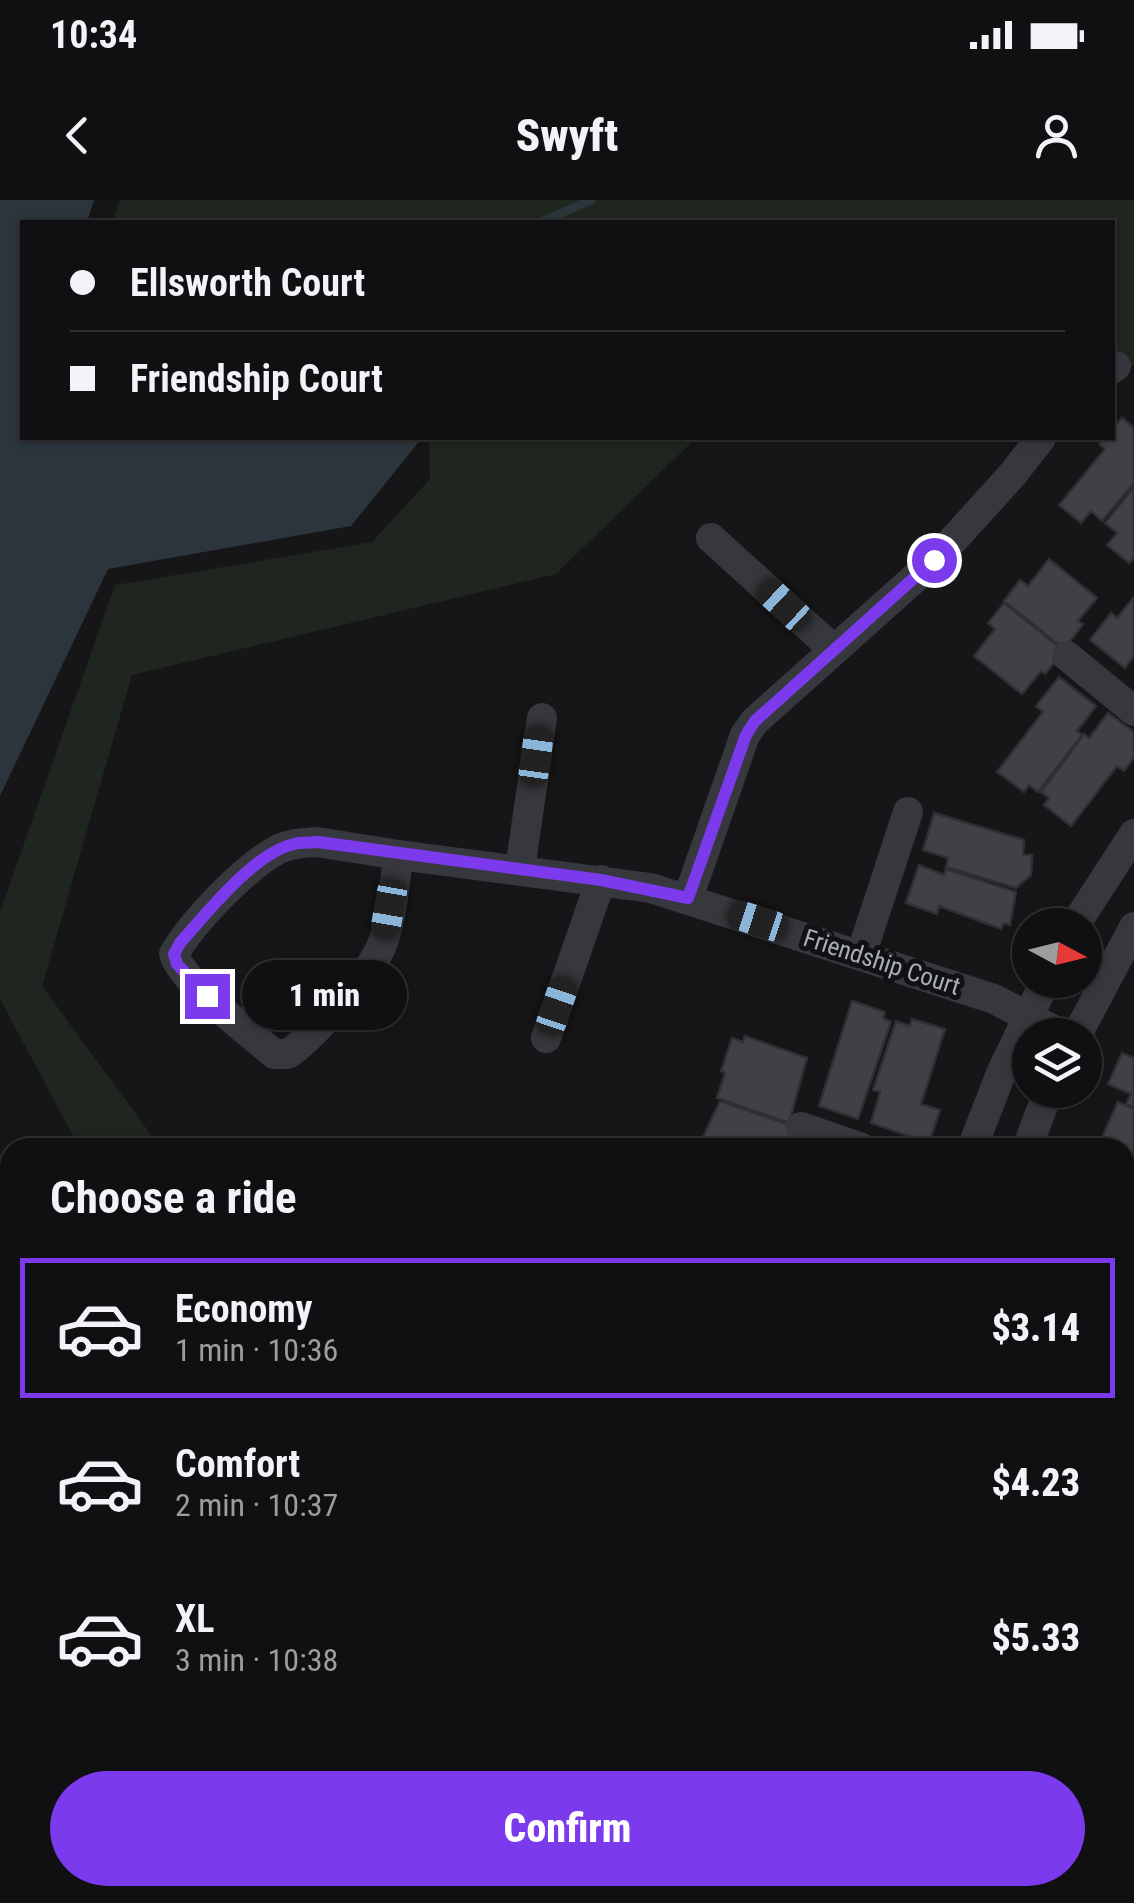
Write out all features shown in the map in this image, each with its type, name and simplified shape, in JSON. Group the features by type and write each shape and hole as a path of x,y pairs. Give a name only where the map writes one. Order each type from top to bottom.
{"street":[{"path":"688,898 746,735 766,709 934,560 1039,440"},
{"path":"711,538 832,650"},
{"path":"1067,656 1134,711"},
{"path":"520,870 542,718"},
{"path":"861,955 908,812"},
{"path":"1086,908 1134,834"},
{"name":"Friendship Court","path":"399,855 377,956 321,1024 288,1054 274,1054 207,996 177,964 174,954 180,943 255,866 294,843 318,842 601,880 688,898 994,999 1033,1018"},
{"path":"546,1038 601,880"},
{"path":"1087,1018 1130,944 1102,936"},
{"path":"976,1138 1036,998"},
{"path":"1031,1138 1042,1108"},
{"path":"801,1127 833,1138"}],"shaded area":[{"path":"0,200 94,200 88,220 20,220 20,440 420,440 351,526 108,569 0,796"},
{"path":"120,200 1134,200 1134,366 1115,364 1115,220 113,220"},
{"path":"429,440 694,440 556,574 132,675 42,986 153,1138 74,1138 0,999 0,912 115,585 372,542 430,479"}],"building":[{"path":"1122,418 1134,428 1134,483 1102,521 1091,511 1081,523 1059,505 1105,449 1099,444 1115,440 1115,426"},
{"path":"1134,487 1134,558 1129,563 1107,545 1117,533 1105,523"},
{"path":"1049,559 1097,598 1078,621 1083,624 1064,649 1004,601 1020,580 1028,586"},
{"path":"1134,597 1134,656 1125,668 1090,640 1111,613 1117,618"},
{"path":"1004,603 1064,651 1022,694 974,656 995,629 988,623"},
{"path":"1059,677 1096,706 1077,731 1082,735 1038,792 1029,785 1024,792 997,772 1043,712 1036,706"},
{"path":"1108,713 1134,732 1134,757 1124,771 1117,766 1071,826 1044,805 1049,798 1041,792 1084,734 1089,738"},
{"path":"934,813 1024,840 1023,855 1032,855 1031,875 1016,888 946,867 948,858 923,850"},
{"path":"919,865 944,875 946,869 1016,892 1010,925 1004,923 1001,929 939,906 937,914 906,903"},
{"path":"852,1001 885,1012 883,1018 891,1022 858,1119 819,1106"},
{"path":"912,1019 945,1029 921,1104 940,1110 931,1138 914,1138 871,1123 880,1092 873,1090 896,1021 910,1026"},
{"path":"745,1036 807,1058 789,1123 717,1098 732,1038 743,1042"},
{"path":"1122,1053 1134,1058 1134,1107 1126,1104 1131,1094 1108,1084"},
{"path":"720,1101 793,1126 789,1138 703,1138"},
{"path":"1118,1102 1134,1109 1134,1138 1102,1138"}],"waterway":[{"path":"546,220 591,200"}],"route":[{"path":"207,996 177,964 174,954 180,943 255,866 294,843 318,842 601,880 688,898 746,735 755,721 934,560"}]}
